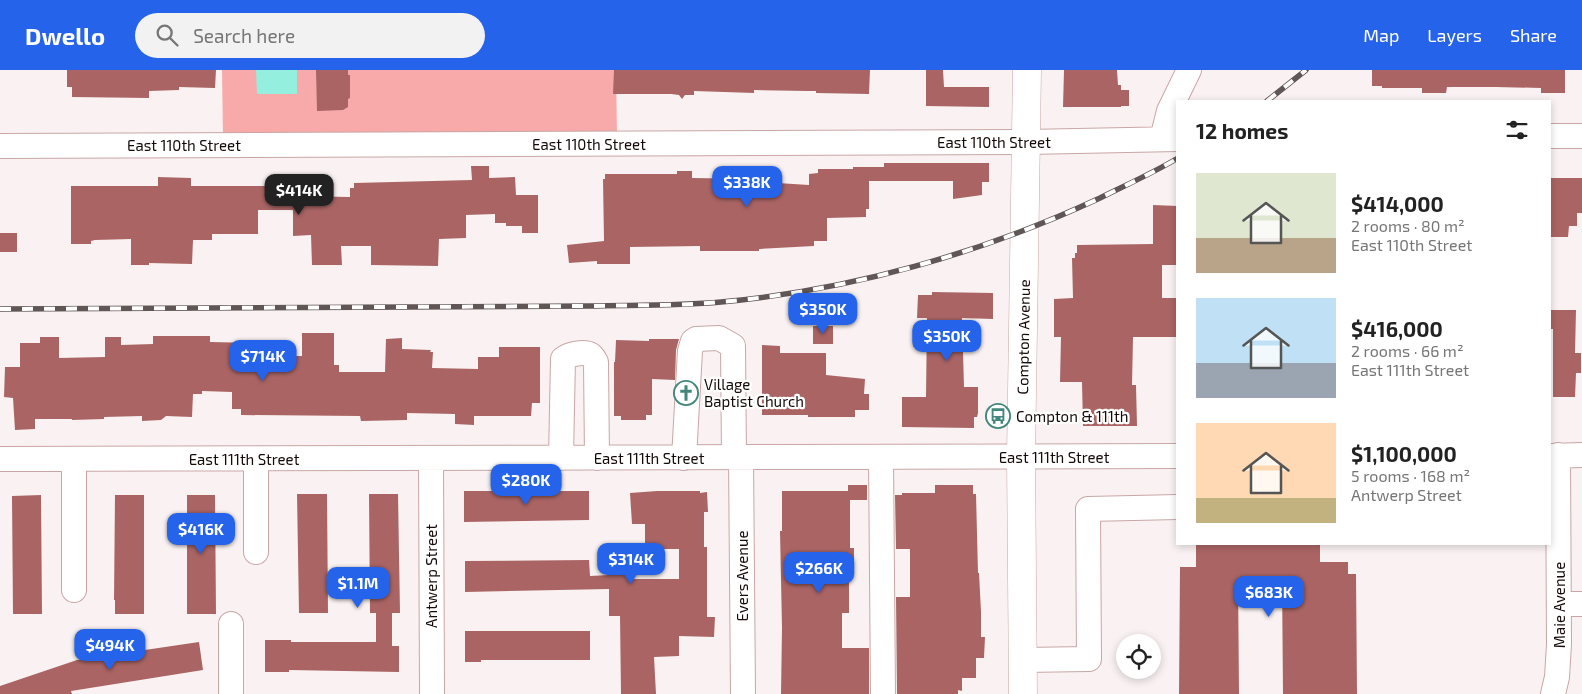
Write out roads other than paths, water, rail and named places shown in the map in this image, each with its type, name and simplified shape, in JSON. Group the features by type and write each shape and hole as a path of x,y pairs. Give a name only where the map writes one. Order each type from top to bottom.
{"main road":[{"name":"Compton Avenue","path":"1023,694 1021,457 1027,70"}],"street":[{"path":"1170,139 1169,111 1189,70"},
{"path":"1551,136 1582,136"},
{"name":"East 110th Street","path":"0,146 1026,142 1170,139"},
{"name":"Evers Avenue","path":"684,458 690,351 693,341 696,339 719,338 733,346 743,694"},
{"path":"561,458 563,359 568,355 589,354 593,356 596,362 597,458"},
{"path":"1554,455 1582,455"},
{"name":"Maie Avenue","path":"1553,694 1570,604 1554,455"},
{"name":"East 111th Street","path":"0,459 1176,456"},
{"path":"881,457 883,694"},
{"name":"Antwerp Street","path":"430,458 432,694"},
{"path":"74,459 74,590"},
{"path":"256,459 256,552"},
{"path":"1022,660 1088,659 1088,509 1176,508"},
{"path":"231,624 231,694"}],"railway":[{"path":"1268,100 1306,70"},
{"path":"0,309 655,305 721,302 770,296 867,278 963,252 1055,218 1100,198 1176,159"}],"place":[{"name":"Village Baptist Church","path":"686,393"},
{"name":"Compton & 111th","path":"998,416"}]}
